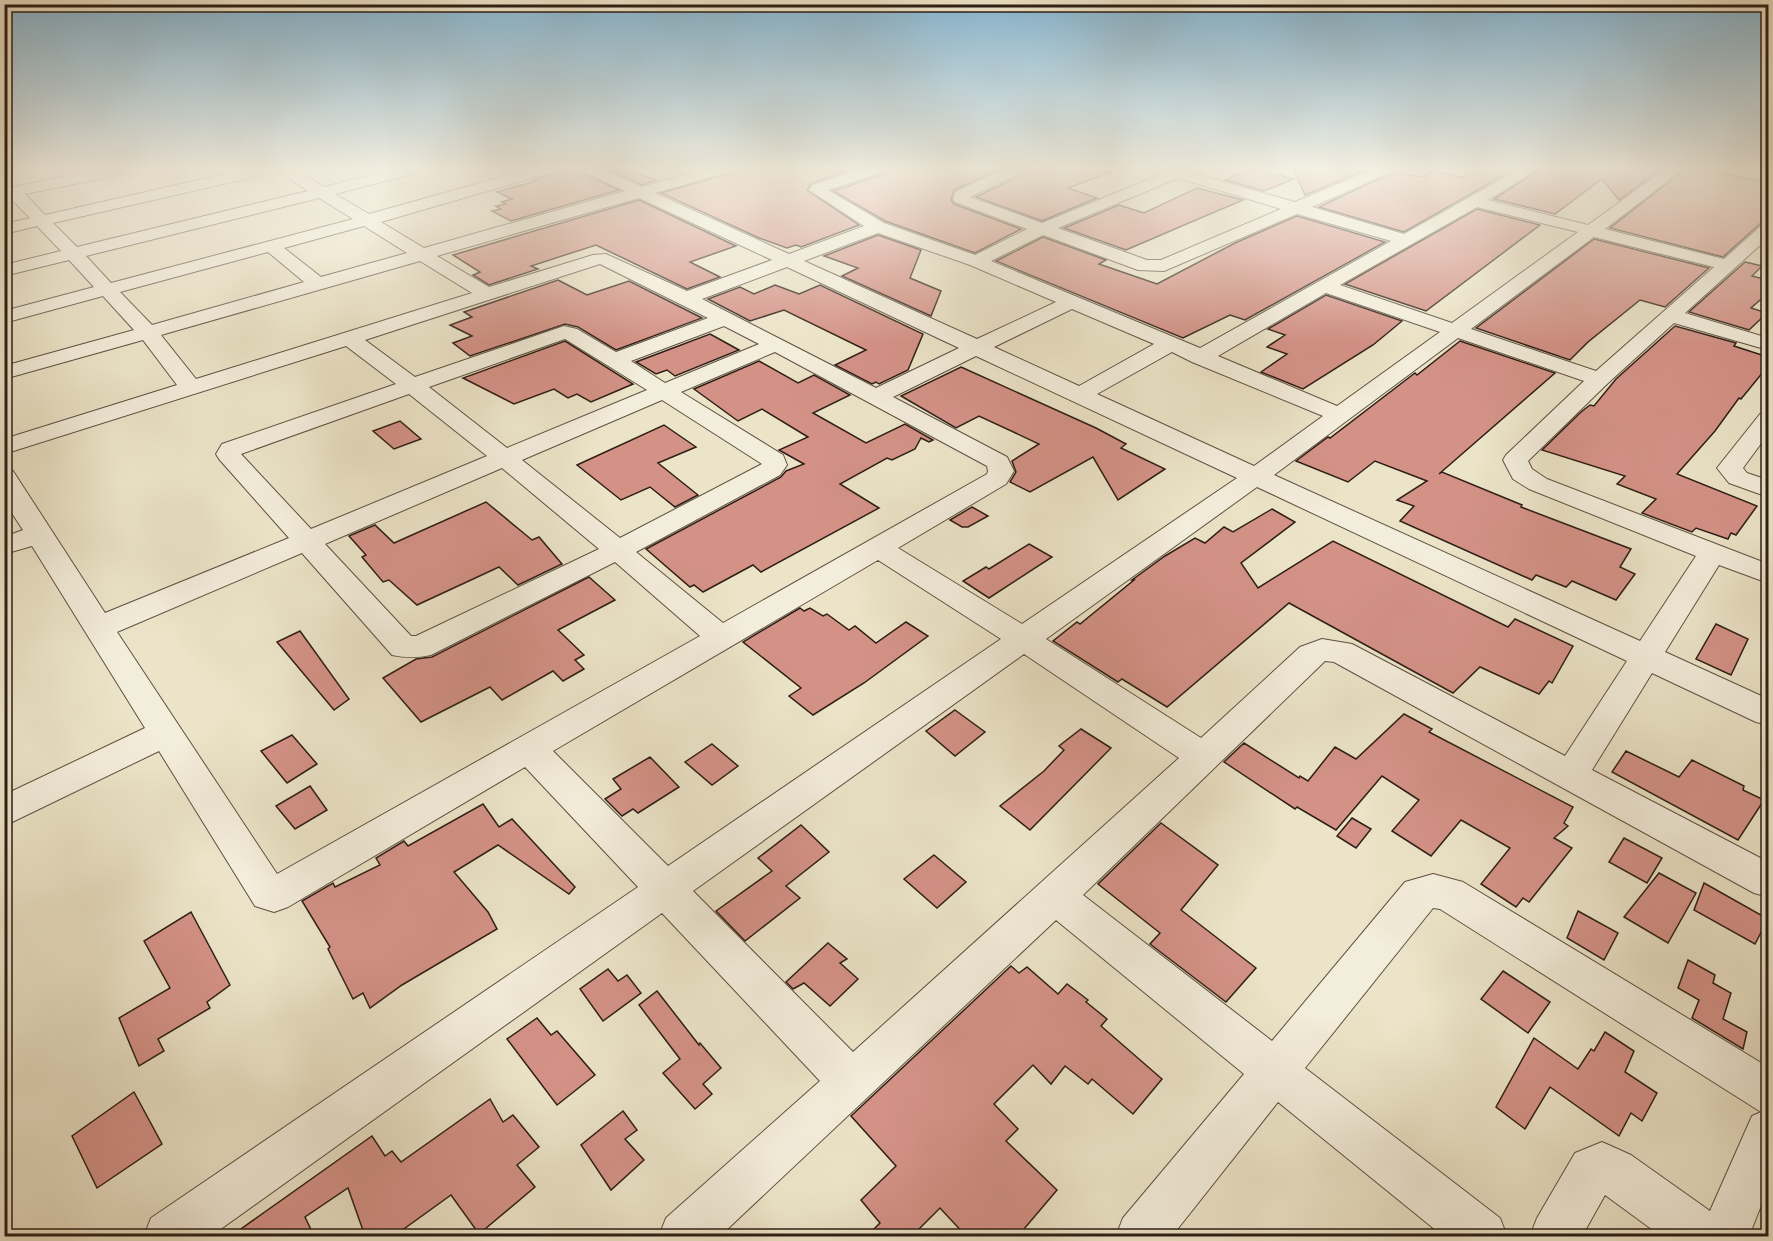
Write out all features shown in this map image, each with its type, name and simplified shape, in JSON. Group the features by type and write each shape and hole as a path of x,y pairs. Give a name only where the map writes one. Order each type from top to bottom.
{"street":[{"path":"46,228 109,289 148,332 191,388"},
{"path":"4,271 180,228"},
{"path":"4,317 338,228"},
{"path":"381,228 485,293"},
{"path":"4,373 514,228"},
{"path":"716,228 1768,713"},
{"path":"687,298 876,228"},
{"path":"881,228 976,261 1340,415"},
{"path":"1038,228 1144,266 1158,266 1252,228"},
{"path":"1364,228 1406,240"},
{"path":"1200,357 1427,228"},
{"path":"1580,228 1727,265"},
{"path":"169,1236 1255,477 1596,228"},
{"path":"976,261 1041,229"},
{"path":"1768,229 1599,379 1515,460 1522,474 1538,484 1768,574"},
{"path":"271,246 318,284"},
{"path":"4,447 485,293 599,259 606,259 687,298 876,396 998,462 1001,471 997,479 274,895 268,894 7,487"},
{"path":"1324,286 1599,379"},
{"path":"876,396 1071,302"},
{"path":"1670,315 1768,344"},
{"path":"615,360 726,318"},
{"path":"557,333 570,333 774,460 775,465 771,470 618,550 420,647 403,647 228,454 229,451 412,384 557,333"},
{"path":"348,337 412,384 618,550 722,638"},
{"path":"1079,395 1170,344"},
{"path":"98,628 775,345"},
{"path":"1768,418 1730,468 1738,478 1768,489"},
{"path":"4,546 39,534"},
{"path":"878,548 1024,639 1203,757"},
{"path":"1571,775 1713,552"},
{"path":"684,1236 1054,896 1311,655 1322,650 1341,652 1768,881"},
{"path":"4,812 165,733"},
{"path":"529,749 852,1082"},
{"path":"1141,1236 1419,894 1433,891 1449,894 1768,1092"},
{"path":"1054,896 1482,1236"},
{"path":"1724,1236 1768,1132"},
{"path":"1555,1236 1592,1170 1602,1166 1614,1172 1702,1236"}],"building":[{"path":"545,228 698,228 736,246 690,262 720,277 687,289 596,245 531,266 538,269 489,285 473,275 480,272 453,255"},
{"path":"737,228 851,228 801,247 796,245 787,248"},
{"path":"904,228 1021,229 975,253"},
{"path":"1064,228 1178,228 1126,250"},
{"path":"1270,228 1337,228 1385,242 1245,320 1230,315 1183,338 996,261 1043,237 1106,260 1099,264 1157,284 1235,243"},
{"path":"1390,228 1411,228 1404,232"},
{"path":"1444,228 1536,228 1426,311 1345,284"},
{"path":"1610,228 1756,228 1723,257"},
{"path":"878,235 921,250 910,278 941,291 931,316 842,276 858,268 824,256"},
{"path":"1594,239 1709,268 1665,307 1640,300 1588,342 1570,360 1476,328"},
{"path":"1745,262 1762,266 1752,276 1768,280 1768,293 1751,308 1767,313 1749,330 1689,312"},
{"path":"558,280 587,295 629,281 702,318 616,350 578,327 565,324 470,356 453,343 472,336 450,325 472,317 464,312"},
{"path":"775,285 799,294 820,285 923,334 908,370 879,384 876,382 872,384 835,365 866,350 784,310 750,321 708,299 740,287 754,294"},
{"path":"1326,295 1402,321 1373,345 1303,389 1261,372 1287,354 1267,347 1285,335 1268,329"},
{"path":"1675,326 1736,343 1734,346 1768,357 1768,366 1677,474 1757,506 1736,535 1731,533 1728,539 1696,528 1692,532 1642,513 1656,499 1617,484 1625,476 1542,450 1581,412 1590,405 1594,406 1616,379"},
{"path":"710,334 739,350 675,376 667,370 656,374 636,362"},
{"path":"565,341 633,384 591,402 577,394 568,398 554,389 514,404 463,378"},
{"path":"1460,341 1555,373 1439,474 1442,472 1522,505 1521,507 1631,549 1620,567 1635,574 1616,600 1572,581 1566,587 1536,575 1532,580 1400,521 1414,506 1397,500 1427,481 1375,461 1348,482 1296,461 1415,373 1417,375"},
{"path":"759,361 798,383 814,375 850,395 813,413 866,443 905,424 933,440 929,442 921,438 915,449 892,460 887,458 840,484 879,508 761,572 753,565 703,592 694,585 690,587 646,549 781,477 786,471 804,464 779,450 808,437 762,409 738,421 694,389"},
{"path":"961,367 1096,428 1126,444 1121,448 1165,469 1118,500 1093,457 1030,492 1010,482 1016,472 1012,461 1039,444 979,416 956,428 901,396"},
{"path":"400,421 421,439 394,449 373,431"},
{"path":"664,425 696,447 658,463 698,495 675,507 650,487 621,500 577,465"},
{"path":"486,502 532,540 539,537 562,564 518,585 499,567 417,605 389,580 383,582 362,557 366,555 349,536 375,525 394,543"},
{"path":"972,507 988,516 968,527 962,527 950,520"},
{"path":"1272,509 1295,522 1241,563 1258,588 1333,541 1508,627 1515,619 1573,646 1552,683 1549,681 1539,694 1480,667 1453,693 1289,603 1167,707 1122,679 1118,682 1053,641 1077,622 1080,624 1134,580 1132,580 1165,556 1195,538 1205,543 1224,527 1233,532"},
{"path":"1029,544 1052,557 989,598 963,581 986,567 989,569"},
{"path":"589,577 615,600 558,630 584,655 575,660 584,669 563,681 553,671 502,700 490,687 421,722 383,678 416,659 432,657"},
{"path":"800,608 804,611 810,608 823,616 827,614 849,630 855,626 876,643 906,622 928,636 864,683 813,715 789,696 801,688 743,642"},
{"path":"1716,624 1748,639 1731,675 1696,659"},
{"path":"300,631 349,699 334,710 277,642"},
{"path":"955,710 985,732 955,756 926,731"},
{"path":"1404,714 1432,729 1429,732 1573,807 1564,823 1568,826 1554,838 1572,848 1529,902 1523,898 1516,907 1481,884 1510,848 1461,820 1431,856 1392,831 1419,800 1382,776 1336,830 1297,807 1295,809 1224,762 1244,743 1299,778 1300,776 1308,781 1335,747 1356,759"},
{"path":"1081,729 1111,748 1030,830 1000,806 1044,771 1064,750 1059,746"},
{"path":"292,735 317,764 287,783 261,751"},
{"path":"712,744 738,766 712,785 685,762"},
{"path":"1626,751 1679,777 1692,760 1744,786 1743,790 1764,800 1738,840 1612,772"},
{"path":"650,757 679,787 638,813 633,809 622,816 605,799 621,789 613,779"},
{"path":"310,786 327,810 295,829 276,806"},
{"path":"483,804 499,827 512,819 575,887 569,894 498,845 454,872 488,912 497,929 402,985 370,1008 363,993 353,999 328,949 330,947 302,901 333,883 335,887 380,865 376,858 404,841 408,846"},
{"path":"1352,818 1371,829 1356,848 1337,836"},
{"path":"1161,823 1218,865 1181,910 1256,968 1226,1002 1150,944 1160,933 1098,884"},
{"path":"801,825 829,852 786,886 800,898 745,941 716,911 772,871 758,858"},
{"path":"1624,838 1662,858 1647,883 1609,862"},
{"path":"934,855 966,882 937,908 904,879"},
{"path":"1659,873 1696,893 1668,943 1624,917"},
{"path":"1704,883 1768,919 1755,944 1694,910"},
{"path":"1578,911 1618,933 1604,960 1567,938"},
{"path":"191,912 230,985 207,1002 210,1008 158,1039 164,1051 139,1066 119,1018 170,988 144,941"},
{"path":"828,943 847,959 840,963 858,979 830,1006 804,983 793,989 786,982"},
{"path":"1688,960 1715,975 1713,983 1731,993 1723,1019 1747,1032 1743,1049 1692,1018 1699,1000 1678,988"},
{"path":"1011,966 1019,973 1027,967 1058,994 1067,984 1107,1019 1101,1026 1162,1079 1133,1114 1092,1079 1088,1084 1065,1066 1051,1084 1033,1065 994,1104 1018,1129 1006,1141 1057,1190 1018,1236 966,1236 940,1208 912,1236 867,1236 880,1223 861,1200 896,1166 851,1116"},
{"path":"608,969 618,981 627,975 641,993 603,1021 580,989"},
{"path":"1503,971 1550,1002 1528,1033 1481,999"},
{"path":"657,991 699,1045 700,1043 721,1068 703,1084 712,1094 695,1109 663,1073 680,1059 639,1005"},
{"path":"537,1018 551,1035 557,1031 595,1075 557,1105 507,1039"},
{"path":"1605,1032 1634,1051 1625,1072 1657,1093 1642,1121 1631,1113 1619,1136 1550,1087 1525,1129 1496,1107 1534,1038 1578,1069 1591,1049 1594,1051"},
{"path":"134,1092 162,1144 97,1188 72,1136"},
{"path":"490,1099 503,1122 513,1115 539,1147 517,1165 535,1187 479,1234 451,1195 394,1236 365,1236 348,1188 305,1217 314,1236 231,1236 372,1136 385,1156 392,1151 401,1162"},
{"path":"623,1111 637,1130 625,1139 644,1160 611,1190 581,1145"}]}
